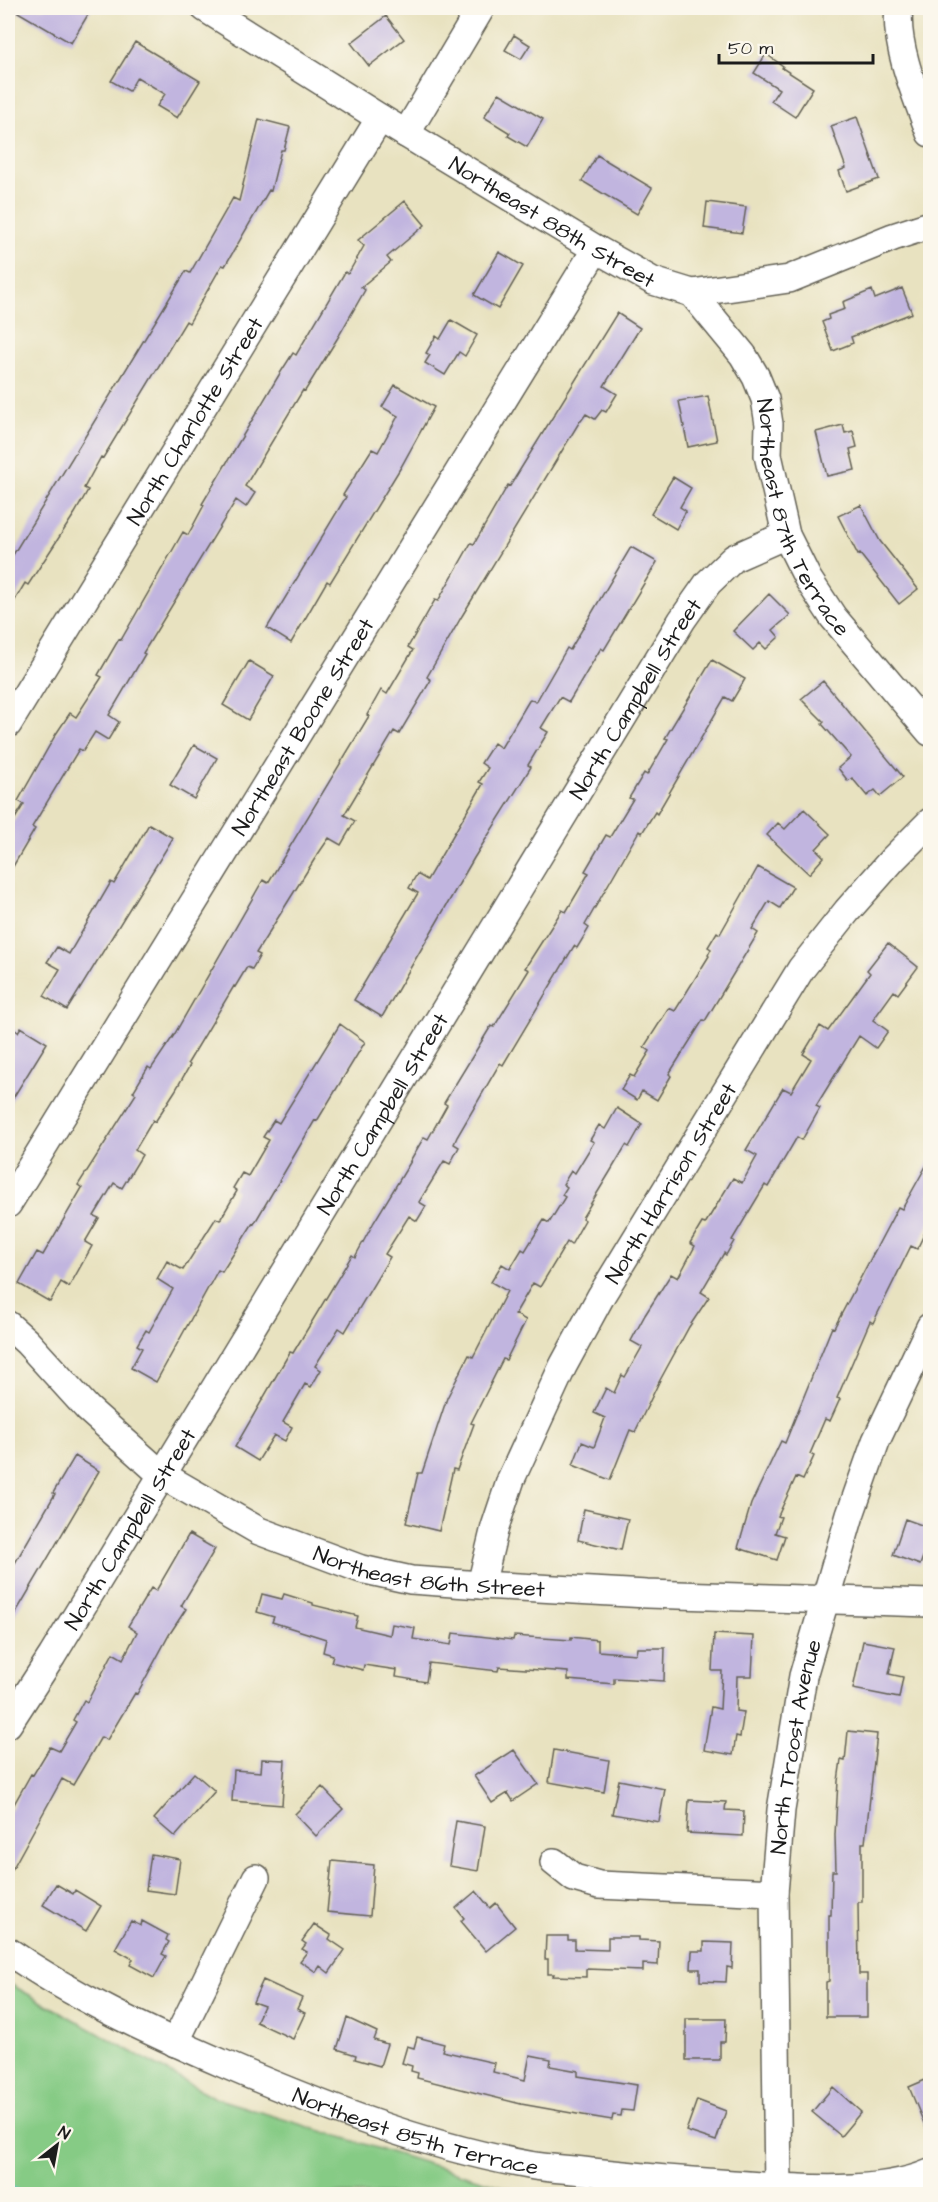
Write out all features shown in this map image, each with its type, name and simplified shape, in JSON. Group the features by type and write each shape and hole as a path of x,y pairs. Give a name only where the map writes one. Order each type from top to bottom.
{"street":[{"name":"Northeast 88th Street","path":"205,8 596,249 653,281 692,293 789,279 893,237 930,225"},
{"path":"406,134 481,8"},
{"path":"899,8 902,46 915,93 930,133"},
{"name":"North Charlotte Street","path":"10,713 380,117"},
{"name":"Northeast Boone Street","path":"8,1204 596,249"},
{"name":"Northeast 87th Terrace","path":"692,293 743,355 765,399 769,424 768,456 786,535 808,579 833,617 930,732"},
{"name":"North Campbell Street","path":"8,1724 52,1656 682,621 708,583 734,558 786,535"},
{"name":"North Harrison Street","path":"481,1585 495,1527 512,1479 562,1366 601,1296 801,969 847,911 893,859 930,822"},
{"name":"Northeast 86th Street","path":"8,1325 27,1342 88,1409 162,1475 259,1531 361,1569 411,1580 481,1585 647,1594 930,1604"},
{"name":"North Troost Avenue","path":"778,2187 774,1893 781,1810 803,1676 849,1515 876,1442 930,1328"},
{"path":"554,1862 574,1878 599,1885 774,1893"},
{"path":"175,2043 256,1878"},
{"name":"Northeast 85th Terrace","path":"8,1951 86,1998 175,2043 301,2097 423,2139 529,2165 650,2178 778,2187 849,2188 915,2179 930,2173"}],"green space":[{"path":"8,1983 215,2098 526,2194 8,2194"}],"building":[{"path":"11,8 92,8 71,43"},
{"path":"386,16 404,39 369,66 351,43"},
{"path":"514,35 530,45 521,59 505,50"},
{"path":"135,42 200,81 177,118 157,106 165,94 137,77 129,91 111,81"},
{"path":"766,54 783,66 782,68 813,88 795,117 771,101 779,89 754,73"},
{"path":"499,93 543,119 527,147 508,136 510,133 484,117"},
{"path":"857,117 879,179 846,191 839,171 846,168 831,126"},
{"path":"259,119 290,127 284,150 281,150 271,191 269,190 225,266 222,265 189,323 186,321 103,458 101,457 84,488 88,490 75,513 28,585 25,583 8,612 8,563 186,271 190,273 233,198 239,201"},
{"path":"597,155 652,188 637,214 582,181"},
{"path":"405,201 425,225 387,257 391,262 361,287 365,290 337,339 245,486 255,493 246,507 236,500 143,653 145,654 109,715 119,722 108,740 95,732 83,751 79,749 32,827 35,829 8,875 8,830 24,804 18,801 56,734 70,713 76,717 102,677 98,675 119,639 121,640 183,532 188,535 204,505 202,504 279,375 293,353 296,355 345,272 348,274 364,246 358,240"},
{"path":"707,202 746,207 742,233 704,228"},
{"path":"499,252 523,266 498,309 474,295"},
{"path":"902,288 912,313 851,337 853,343 833,351 822,322 829,319 828,315 845,309 843,302 872,290 875,299"},
{"path":"617,313 640,328 604,386 617,394 606,412 602,410 595,419 586,414 580,421 462,616 427,677 431,680 399,734 394,731 344,815 355,821 341,845 329,838 314,860 256,953 260,955 252,969 247,967 234,986 188,1063 190,1065 175,1091 155,1122 153,1120 135,1150 142,1155 122,1188 114,1183 94,1216 99,1218 85,1242 92,1246 69,1287 61,1282 50,1302 19,1284 37,1252 43,1255 82,1188 78,1185 136,1094 133,1092 148,1067 151,1069 174,1035 263,880 268,883 369,716 367,715 381,690 387,694 413,650 408,647 435,600 438,601 471,543 474,544 508,485 510,486"},
{"path":"451,320 477,335 465,356 459,352 445,375 425,363 430,355 426,353 436,336 440,339"},
{"path":"395,385 434,407 401,467 330,583 327,581 291,643 267,628 346,497 343,495 372,449 378,452 398,416 382,407"},
{"path":"708,396 717,441 688,447 679,401"},
{"path":"843,425 845,433 853,431 857,447 850,449 855,470 827,476 816,432"},
{"path":"673,477 691,488 680,507 686,511 676,529 651,514"},
{"path":"861,505 880,541 918,589 899,604 860,554 858,555 838,516"},
{"path":"631,547 657,562 604,650 601,648 569,702 560,697 541,728 548,732 528,765 531,767 474,858 382,1017 354,1000 418,893 409,888 417,874 427,880 483,784 479,782 488,768 481,763 494,743 501,748 530,699 536,702 567,648 570,650"},
{"path":"769,594 790,615 773,630 779,637 766,649 760,643 753,650 733,631"},
{"path":"712,660 745,679 732,701 725,697 657,814 655,812 642,833 639,831 585,925 589,928 577,948 574,946 503,1065 500,1063 457,1137 454,1144 459,1147 450,1164 444,1161 419,1202 426,1206 417,1221 409,1216 385,1254 390,1257 345,1332 339,1328 315,1366 321,1370 311,1387 305,1384 283,1422 292,1427 285,1441 274,1435 258,1461 235,1447 290,1352 293,1353 352,1255 355,1257 424,1137 428,1139 447,1105 444,1103 491,1026 494,1027 529,970 525,968 562,910 566,912 589,873 585,871 606,835 610,837 633,799 629,798 644,773 647,775 668,739 665,738"},
{"path":"249,661 274,676 248,720 223,705"},
{"path":"823,681 903,777 880,796 875,790 867,796 852,778 848,781 838,768 851,757 822,724 824,722 801,699"},
{"path":"194,745 217,758 194,799 170,785"},
{"path":"804,809 830,834 816,849 824,857 809,874 767,835 778,823 785,829"},
{"path":"149,824 173,838 67,1010 44,996 60,969 47,962 57,947 69,954 111,882 114,884"},
{"path":"758,867 793,887 780,908 769,901 752,929 758,933 705,1021 703,1020 669,1074 671,1076 657,1100 642,1091 637,1100 621,1090 630,1075 634,1077 650,1051 644,1047 669,1008 675,1011 709,956 711,949 708,947 717,932 720,934"},
{"path":"888,943 918,967 898,994 894,991 873,1020 888,1031 876,1048 859,1036 816,1106 820,1108 802,1140 797,1137 768,1187 765,1185 732,1240 734,1241 726,1255 724,1253 701,1292 709,1297 689,1327 635,1432 630,1430 610,1480 573,1465 582,1442 594,1447 605,1418 594,1413 606,1388 614,1393 622,1375 625,1377 642,1347 631,1341 645,1315 671,1274 678,1278 695,1246 690,1243 702,1223 705,1224 733,1178 742,1183 757,1156 746,1150 783,1088 791,1092 811,1059 803,1054 820,1026 828,1031 870,973 867,970"},
{"path":"340,1024 365,1042 317,1121 315,1120 254,1224 222,1272 218,1270 156,1382 131,1368 142,1348 137,1345 146,1330 149,1332 173,1289 157,1279 167,1261 183,1270 216,1218 220,1220 237,1191 233,1188 242,1173 248,1176 269,1140 263,1137 274,1120 279,1123"},
{"path":"8,1025 18,1032 21,1027 47,1043 8,1106"},
{"path":"617,1108 642,1124 629,1147 626,1145 582,1218 585,1220 571,1245 567,1242 540,1287 533,1283 515,1314 526,1320 506,1360 503,1359 471,1423 474,1424 457,1470 453,1469 439,1531 406,1523 418,1473 422,1473 447,1398 469,1355 473,1357 507,1291 491,1282 502,1264 510,1269 522,1249 525,1251 544,1220 549,1223 565,1197 562,1195 567,1187 563,1184 571,1171 575,1173 594,1142 590,1140 599,1125 605,1129"},
{"path":"930,1159 930,1222 917,1249 911,1246 873,1323 870,1321 837,1398 840,1399 830,1421 825,1419 810,1454 814,1456 803,1480 796,1477 778,1516 781,1517 775,1533 785,1536 777,1560 738,1548 751,1504 781,1441 785,1443 832,1327 834,1328 898,1207 902,1209"},
{"path":"75,1456 99,1471 8,1626 8,1575"},
{"path":"584,1509 628,1519 621,1550 578,1540"},
{"path":"905,1519 930,1528 930,1538 920,1565 893,1555"},
{"path":"189,1534 215,1549 181,1606 186,1609 137,1694 135,1693 107,1740 101,1737 73,1785 62,1779 8,1877 8,1815 31,1774 33,1775 50,1747 59,1751 76,1722 73,1720 84,1700 87,1702 113,1653 123,1659 137,1632 128,1626 151,1588 156,1591"},
{"path":"262,1594 282,1599 284,1594 313,1603 313,1605 358,1616 355,1627 390,1635 392,1624 415,1628 413,1639 451,1645 453,1633 513,1640 514,1636 598,1640 598,1651 636,1654 637,1648 665,1648 664,1681 614,1678 614,1684 568,1680 568,1672 499,1667 498,1671 429,1663 426,1682 396,1677 397,1670 364,1665 363,1670 331,1662 333,1655 323,1652 326,1639 272,1622 274,1617 257,1612"},
{"path":"714,1634 754,1636 752,1676 737,1676 736,1711 744,1712 740,1737 736,1736 733,1755 704,1750 711,1707 720,1709 722,1671 712,1671"},
{"path":"863,1641 895,1647 889,1674 903,1677 899,1698 853,1689"},
{"path":"848,1731 877,1734 865,1843 862,1843 862,1902 858,1902 859,1974 867,1974 867,2017 826,2017 832,1871 836,1871 838,1781 841,1760 845,1761"},
{"path":"514,1750 538,1784 513,1801 508,1793 492,1803 474,1776"},
{"path":"554,1750 609,1760 604,1792 549,1782"},
{"path":"262,1759 285,1760 282,1805 232,1801 234,1770 261,1772"},
{"path":"194,1773 215,1791 175,1837 154,1819"},
{"path":"619,1780 665,1789 659,1822 612,1814"},
{"path":"322,1787 343,1809 316,1836 295,1814"},
{"path":"689,1800 726,1802 725,1810 744,1811 743,1836 687,1833"},
{"path":"456,1821 485,1826 478,1871 449,1866"},
{"path":"151,1854 180,1859 175,1894 146,1890"},
{"path":"332,1861 374,1865 370,1916 327,1912"},
{"path":"56,1884 73,1894 75,1890 101,1906 86,1931 43,1905"},
{"path":"476,1891 490,1908 496,1903 515,1927 486,1951 461,1921 464,1918 456,1908"},
{"path":"131,1921 141,1926 142,1921 168,1935 166,1940 169,1942 162,1954 166,1956 154,1978 130,1965 133,1959 115,1949"},
{"path":"314,1924 331,1935 329,1939 345,1950 329,1973 320,1966 316,1972 300,1961 307,1952 302,1949 306,1944 302,1941"},
{"path":"546,1936 568,1936 568,1940 575,1940 575,1949 608,1950 608,1937 639,1937 639,1940 659,1941 658,1965 643,1964 643,1971 586,1969 586,1977 553,1976 554,1974 548,1974 548,1959 545,1959"},
{"path":"704,1942 733,1943 732,1968 727,1967 726,1982 700,1981 700,1969 691,1969 692,1951 704,1951"},
{"path":"263,1980 302,1998 297,2009 305,2013 293,2039 256,2022 264,2006 253,2002"},
{"path":"347,2018 377,2032 374,2040 387,2044 380,2066 355,2059 356,2055 337,2049"},
{"path":"686,2019 726,2019 725,2042 720,2042 720,2060 686,2060"},
{"path":"417,2037 444,2044 442,2051 495,2063 493,2072 525,2080 530,2055 551,2059 550,2066 578,2071 578,2076 637,2085 633,2111 622,2110 621,2116 613,2115 612,2120 521,2104 417,2078 418,2073 411,2071 412,2066 402,2063 407,2046 414,2048"},
{"path":"930,2078 930,2138 909,2087"},
{"path":"833,2087 861,2112 841,2136 812,2112"},
{"path":"697,2100 726,2111 716,2141 686,2131"}],"waterway":[{"path":"8,2187 19,2194"}]}
